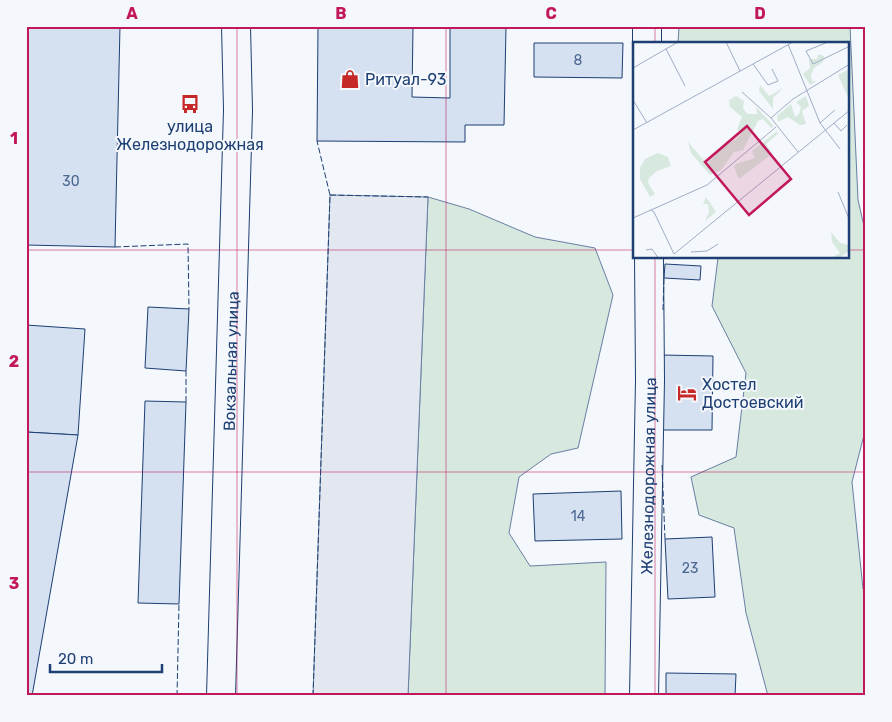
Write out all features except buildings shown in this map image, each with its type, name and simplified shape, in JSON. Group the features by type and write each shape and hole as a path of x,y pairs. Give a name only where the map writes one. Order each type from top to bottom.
{"main road":[{"name":"Вокзальная улица","path":"221,696 238,110 236,26"},
{"path":"647,26 647,42"},
{"name":"Железнодорожная улица","path":"644,696 650,380 649,259"}],"shaded area":[{"path":"679,26 850,26 858,200 866,235 866,427 852,482 863,589 866,590 866,696 768,696 746,613 734,528 699,515 691,477 736,457 746,373 712,306 718,259 850,259 850,42 678,42"},
{"path":"330,195 428,197 408,696 313,696"},
{"path":"428,197 469,209 535,237 595,248 613,295 578,448 551,454 519,477 509,533 530,566 606,562 605,696 408,696"}],"fence":[{"path":"313,696 330,195 317,141"},
{"path":"330,195 428,197"},
{"path":"115,247 188,244 189,309"},
{"path":"663,310 664,278"},
{"path":"186,371 186,402"},
{"path":"662,465 665,539"},
{"path":"177,696 179,604"}],"place":[{"name":"Ритуал-93","path":"350,79"},
{"name":"улица Железнодорожная","path":"190,104"},
{"name":"Хостел Достоевский","path":"687,393"}]}
